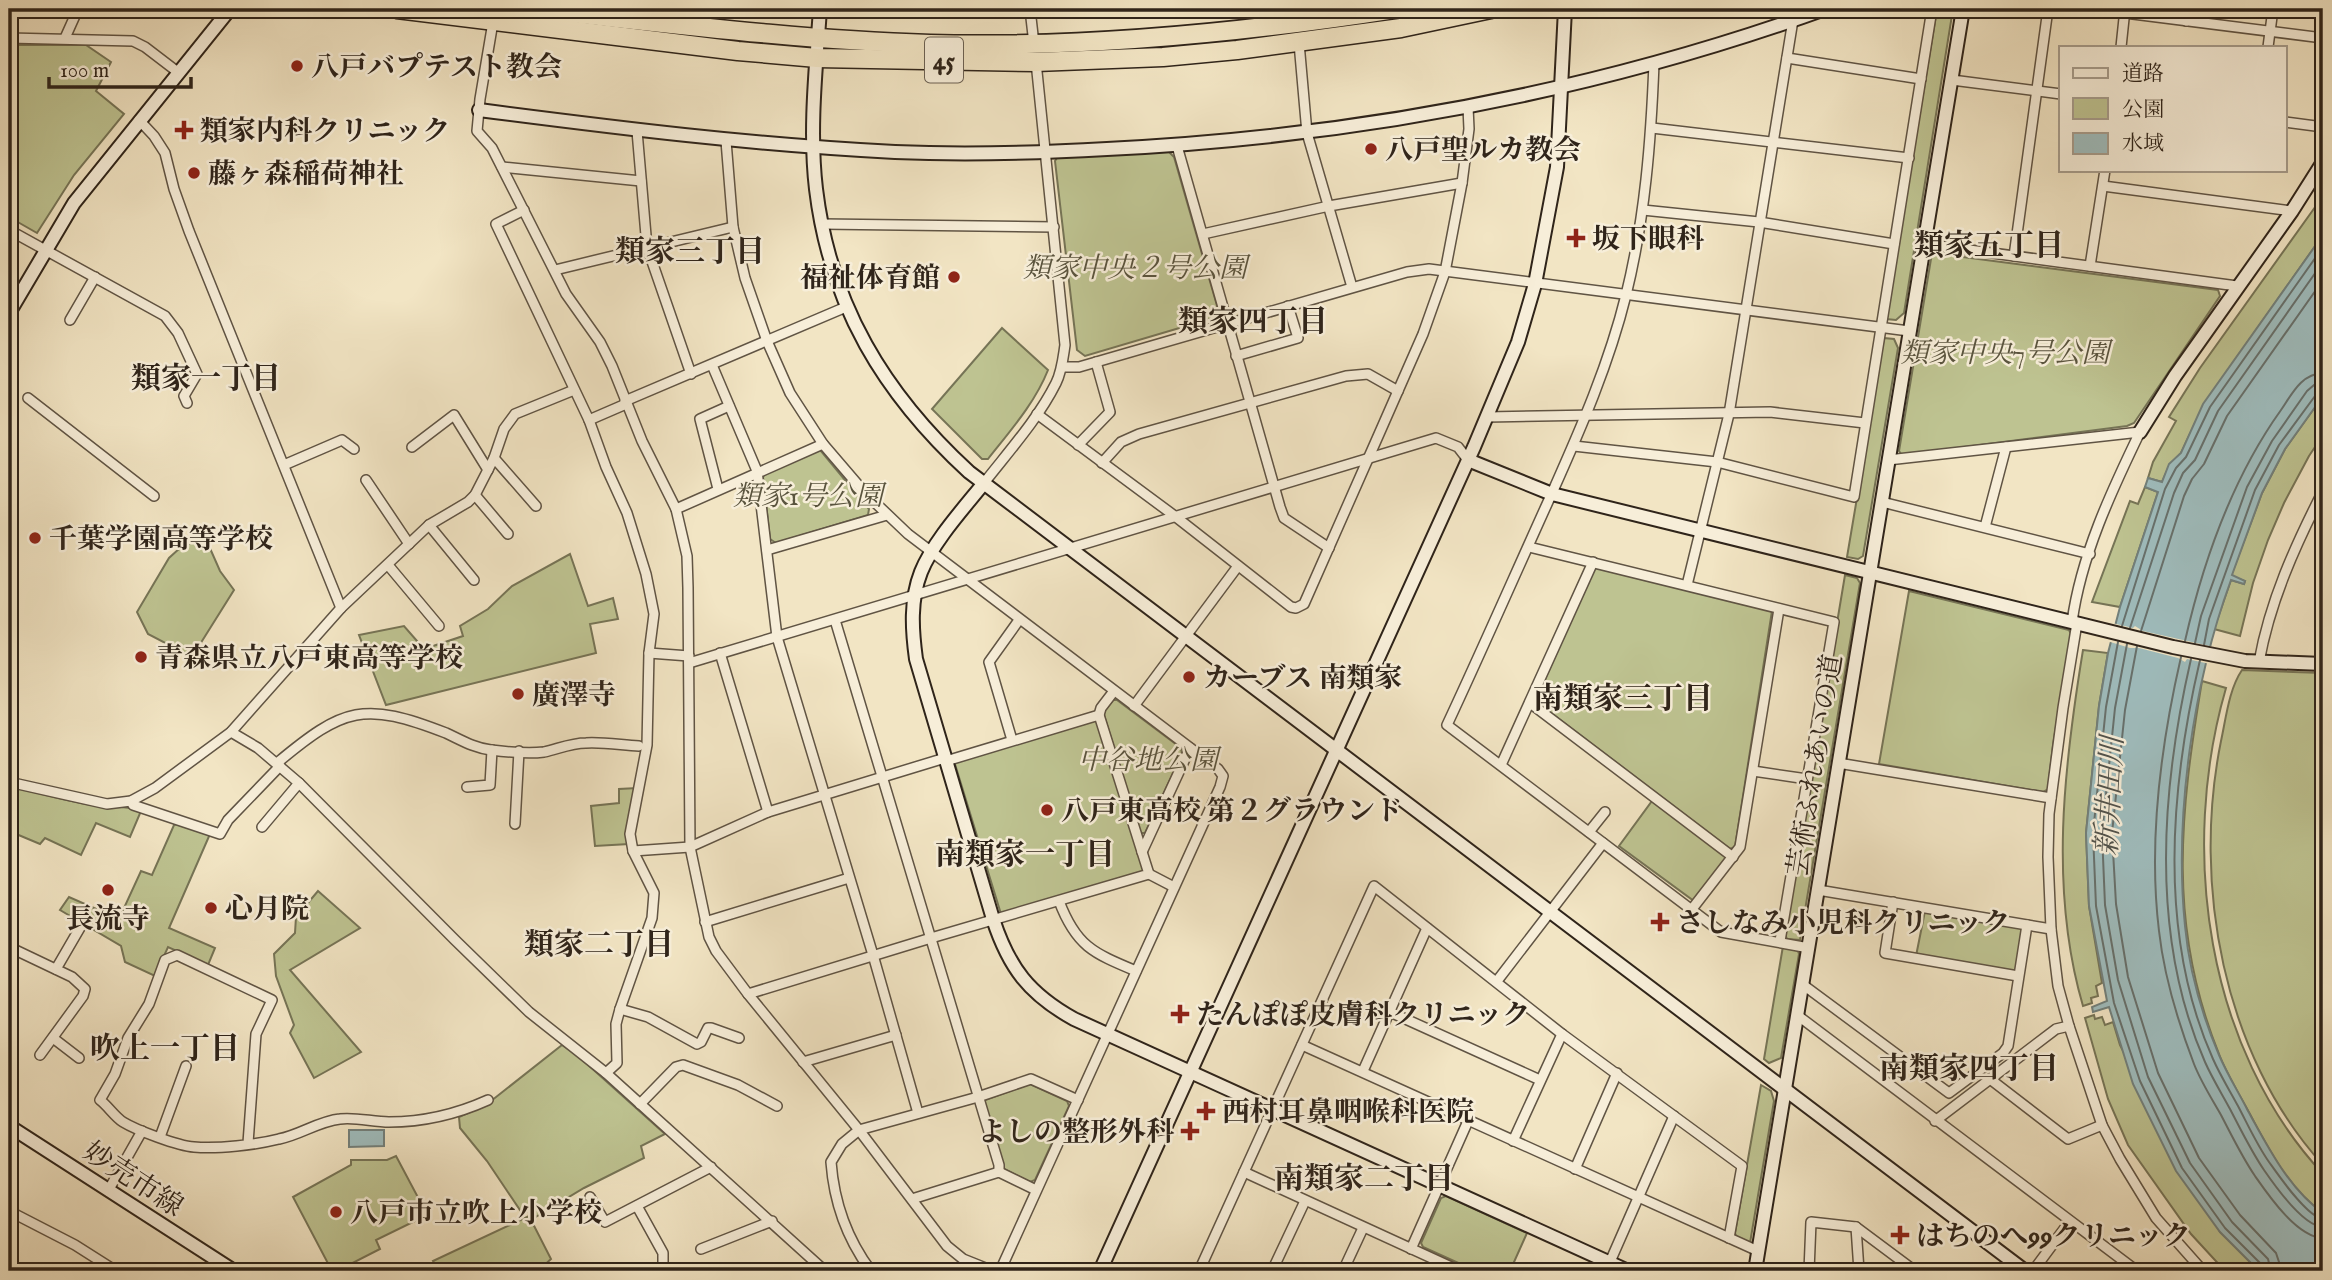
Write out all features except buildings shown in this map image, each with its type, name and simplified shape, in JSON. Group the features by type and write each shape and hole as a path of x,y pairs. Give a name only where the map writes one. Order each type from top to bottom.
{"highway":[{"name":"45","path":"397,9 738,51 817,58 1035,53 1163,57 1299,43 1401,28 1491,9"},
{"name":"45","path":"534,9 818,38 1035,53 1297,16 1395,9"}],"street":[{"path":"65,38 78,9"},
{"path":"9,313 74,203 230,9"},
{"path":"820,9 813,147 816,188 831,265 846,307 881,373 912,415 941,447 984,483 2025,1271"},
{"path":"1030,9 1065,345 1062,367 1037,414 921,571 914,596 912,628 916,659 1001,943 1020,977 1040,998 1074,1019 1440,1184 1608,1267 1628,1271"},
{"path":"1100,1271 1468,460 1518,342 1535,284 1557,167 1564,9"},
{"path":"479,110 726,141 898,152 1046,152 1177,146 1307,133 1468,107 1654,63 1791,14 1825,9"},
{"path":"1574,446 1717,462 1854,497 1932,9"},
{"name":"芸術ふれあいの道","path":"1755,1271 1963,9"},
{"path":"2014,256 2048,9"},
{"path":"2186,21 2188,9"},
{"path":"2268,46 2273,9"},
{"path":"2121,46 2125,11 2323,38 2323,23"},
{"path":"1687,585 1728,414 1774,143 1791,14"},
{"path":"492,22 477,131 492,148 566,294 600,342 642,441 676,509 687,556 690,847 705,922 716,951 748,995 859,1130 947,1246 963,1259 993,1271"},
{"path":"9,38 133,41 179,73"},
{"path":"1299,43 1307,133 1352,287"},
{"path":"1787,58 1921,79"},
{"path":"1654,63 1652,128 1643,210 1626,295 1587,417 1447,725 1721,932 1809,948"},
{"path":"1952,80 2059,94"},
{"path":"1037,414 1292,607 1304,604 1370,458 1445,272 1462,183 1469,128 1468,107"},
{"path":"139,120 165,153 189,231 341,608"},
{"path":"2286,122 2323,127"},
{"path":"1652,128 1909,158"},
{"path":"637,131 647,247 691,374"},
{"path":"726,141 733,228 745,278 767,341 790,393 824,444 865,493 932,553 1218,769 1223,776 1000,1271"},
{"path":"1177,146 1284,518 1329,548"},
{"path":"2203,1271 2156,1218 2120,1159 2102,1125 2069,1026 2058,986 2051,929 2048,858 2052,798 2080,578 2116,483 2153,408 2292,211 2323,162"},
{"path":"502,167 641,181"},
{"path":"2090,266 2105,172"},
{"path":"1203,234 1329,206 1462,183"},
{"path":"2103,186 2292,211"},
{"path":"524,210 496,224 589,420 627,513 646,574 654,614 649,653 647,745 630,834 633,851 654,894 652,918 616,1024 617,1063 606,1073"},
{"path":"1643,210 1759,222 1894,244"},
{"path":"822,224 1054,227"},
{"path":"555,270 733,228"},
{"path":"9,230 165,316 178,333 197,374 184,396 187,403"},
{"path":"1925,244 2237,286"},
{"path":"1062,367 1079,367 1407,271 1429,269 1909,331"},
{"path":"69,320 95,277"},
{"path":"1236,356 1298,338 1288,306"},
{"path":"589,420 846,307"},
{"path":"1078,445 1110,412 1096,362"},
{"path":"712,365 757,471 777,637 918,1113"},
{"path":"1101,463 1121,442 1139,434 1346,376 1368,374 1398,391"},
{"path":"9,782 107,804 131,801 155,788 232,732 341,608 429,525 475,495 494,458 504,429 515,414 574,390"},
{"path":"28,398 154,496"},
{"path":"718,489 701,419 729,406"},
{"path":"1487,417 1781,413 1865,423"},
{"path":"412,447 454,415 488,470"},
{"path":"1888,460 2140,432"},
{"path":"649,653 689,660 720,653 1436,438 1458,447 1468,460 1552,494 1701,532 2093,628 2228,658 2323,664"},
{"path":"285,465 342,440 354,449"},
{"path":"676,509 757,471 824,444"},
{"path":"1984,527 2006,447"},
{"path":"494,458 536,506"},
{"path":"366,480 409,544"},
{"path":"2259,662 2278,589 2323,491"},
{"path":"475,495 508,534"},
{"path":"1882,502 2090,554"},
{"path":"767,550 887,515"},
{"path":"429,525 474,580"},
{"path":"1529,547 1834,622 1780,941"},
{"path":"1501,765 1593,562"},
{"path":"388,565 439,626"},
{"path":"1134,706 1238,566"},
{"path":"1692,909 1740,847 1779,609"},
{"path":"835,620 999,1172"},
{"path":"1012,740 989,662 1019,620"},
{"path":"720,653 768,812"},
{"path":"633,851 690,847 768,812 1099,715 1114,691"},
{"path":"1530,703 1733,857"},
{"path":"131,801 133,805 219,834 228,820 279,764 319,730 340,718 362,713 386,714 445,733 475,747 492,750 541,752 585,743 639,746"},
{"path":"1099,715 1149,874"},
{"path":"232,732 279,764 529,1012 606,1073 825,1271"},
{"path":"1142,852 1189,748"},
{"path":"467,787 490,785 492,750"},
{"path":"515,824 519,751"},
{"path":"1838,763 2052,798"},
{"path":"1753,771 1807,779"},
{"path":"262,827 299,783"},
{"path":"1589,832 1605,812"},
{"path":"1497,981 1604,843"},
{"path":"748,995 1149,874 1174,887"},
{"path":"705,922 849,878"},
{"path":"1199,1271 1374,886 1562,1034 1742,1166 1729,1238"},
{"path":"1818,890 2051,929"},
{"path":"1059,901 1067,924 1078,939 1106,958 1136,971"},
{"path":"1893,902 1885,953 2018,976"},
{"path":"1802,984 1949,1094 2003,1053 2008,1046 2027,925"},
{"path":"56,969 81,926"},
{"path":"1363,1071 1427,928"},
{"path":"9,947 72,977 85,989 83,996 40,1055"},
{"path":"248,1143 256,1034 272,1000 177,955 165,960 149,1004 128,1038 115,1074 100,1100 112,1109 121,1121 142,1131 192,1147 248,1143 280,1139 339,1119 393,1122 443,1116 467,1110 488,1100"},
{"path":"620,1009 648,1017 697,1044 701,1042 708,1028 739,1038"},
{"path":"1390,1012 1540,1080"},
{"path":"1797,1015 2137,1271"},
{"path":"1935,1121 2056,1030 2069,1026"},
{"path":"1513,1142 1562,1034"},
{"path":"803,1062 896,1035"},
{"path":"53,1038 79,1058"},
{"path":"1302,1045 1758,1251"},
{"path":"640,1104 676,1067 683,1065 738,1085 777,1106"},
{"path":"160,1137 186,1066"},
{"path":"1575,1169 1617,1073"},
{"path":"871,1271 858,1254 844,1225 831,1170 831,1162 842,1144 859,1130 978,1097 1031,1079 1078,1100"},
{"path":"1990,1079 2068,1139 2102,1125"},
{"path":"1608,1267 1674,1116"},
{"path":"1411,1249 1468,1121"},
{"name":"妙売市線","path":"9,1126 234,1271"},
{"path":"108,1191 142,1131"},
{"path":"590,1196 604,1222 711,1167"},
{"path":"912,1199 999,1172 1036,1189"},
{"path":"1244,1172 1460,1271"},
{"path":"1272,1271 1305,1201"},
{"path":"637,1206 663,1253 663,1269"},
{"path":"9,1211 75,1245 116,1271"},
{"path":"701,1249 772,1221"},
{"path":"2033,1271 2070,1221"},
{"path":"1809,1271 1811,1222 1856,1227 1915,1271"},
{"path":"1856,1227 1859,1271"},
{"path":"1343,1271 1363,1228"}],"green space":[{"path":"1937,9 1953,9 1904,313 1896,320 1886,319"},
{"path":"9,45 86,45 111,62 96,91 124,114 74,175 37,233 9,217"},
{"name":"類家中央２号公園","path":"1168,151 1174,157 1220,316 1085,356 1077,350 1055,161 1058,156"},
{"path":"2323,196 2323,235 2204,404 2181,453 2170,464 2162,482 2148,478 2153,462 2176,421 2169,417 2200,368"},
{"name":"類家中央7号公園","path":"1932,253 2218,290 2220,296 2134,423 1902,455 1899,451"},
{"path":"1002,328 1048,370 1021,416 988,459 982,459 932,409"},
{"path":"1884,338 1894,339 1898,348 1863,556 1858,559 1847,557"},
{"path":"2323,396 2323,435 2284,503 2268,540 2253,583 2240,636 2214,629 2231,580 2244,584 2245,581 2231,576 2262,493 2285,449"},
{"name":"類家1号公園","path":"816,450 821,451 869,509 868,515 776,543 770,539 763,477 766,472"},
{"path":"2145,487 2158,492 2120,607 2092,602 2130,501 2138,504"},
{"path":"205,537 220,571 234,590 192,657 148,634 137,612 169,558 181,547"},
{"path":"570,554 588,606 613,598 618,619 590,624 596,653 386,705 359,635 404,626 424,649 463,636 460,626 488,609 512,586"},
{"path":"1598,567 1772,611 1735,847 1730,849 1536,699 1594,569"},
{"path":"1845,575 1857,578 1860,583 1800,940 1787,939 1785,934"},
{"path":"1909,591 2069,630 2071,634 2048,789 2043,792 1879,764"},
{"path":"2083,650 2108,653 2099,706 2086,833 2089,906 2102,983 2096,986 2098,996 2091,998 2092,1003 2083,1006 2072,962 2066,918 2063,828 2070,738"},
{"path":"2242,670 2323,673 2323,1165 2289,1121 2261,1072 2239,1020 2224,965 2214,909 2211,852 2213,796 2228,704"},
{"path":"2202,681 2226,688 2212,750 2205,815 2205,880 2213,945 2228,1008 2252,1068 2283,1124 2323,1174 2323,1213 2300,1193 2281,1169 2230,1077 2202,1007 2191,960 2185,915 2184,823"},
{"name":"中谷地公園","path":"1113,700 1117,700 1181,748 1182,754 1145,833 1140,833 1104,715"},
{"name":"八戸東高校 第２グラウンド","path":"1098,719 1144,872 1001,914 954,761"},
{"path":"9,786 86,804 141,811 130,837 96,823 81,855 45,838 40,844 9,831"},
{"path":"637,788 629,844 595,846 591,806 619,803 619,789"},
{"path":"1652,801 1725,855 1726,860 1694,901 1619,846"},
{"path":"179,823 210,834 169,928 215,948 208,965 168,947 155,976 125,962 121,946 60,910 69,897 119,919 141,871 152,875 174,825"},
{"path":"318,891 360,928 290,970 361,1052 314,1078 290,1033 294,1025 276,976 274,954 295,933 296,917"},
{"path":"1925,911 2023,926 2016,973 1916,956"},
{"path":"1783,946 1797,948 1799,954 1781,1058 1769,1063 1764,1059"},
{"path":"2094,1015 2095,1019 2102,1017 2105,1025 2113,1022 2120,1045 2220,1232 2259,1271 2225,1271 2191,1234 2128,1145 2108,1099 2085,1018"},
{"path":"562,1045 577,1055 665,1134 641,1146 644,1158 584,1188 534,1218 529,1211 522,1213 487,1161 460,1128 459,1117 486,1105"},
{"path":"1030,1084 1067,1101 1069,1106 1035,1180 1030,1182 1004,1169 984,1104 985,1100"},
{"path":"1761,1085 1771,1091 1774,1101 1750,1243 1736,1237 1735,1233"},
{"path":"396,1156 421,1203 415,1221 376,1240 380,1249 332,1271 293,1197 351,1165 351,1160 387,1160"},
{"path":"1446,1196 1527,1233 1510,1271 1476,1271 1423,1247 1421,1243 1441,1198"},
{"path":"529,1216 551,1259 538,1271 439,1271 433,1261"}],"water":[{"name":"新井田川","path":"2323,235 2323,396 2285,449 2262,493 2232,575 2245,581 2244,584 2231,580 2206,662 2190,750 2182,840 2182,884 2187,942 2197,992 2207,1024 2226,1069 2272,1153 2300,1192 2323,1213 2323,1271 2259,1271 2220,1232 2176,1171 2133,1084 2109,1007 2093,1012 2092,1007 2107,1001 2089,906 2086,833 2099,706 2108,653 2120,607 2158,492 2145,487 2148,478 2162,482 2169,464 2181,453 2203,404"},
{"path":"349,1130 384,1130 384,1146 349,1147"}],"pier":[{"path":"2112,623 2133,628 2135,626 2143,631 2214,647 2210,664 2187,659 2185,662 2107,641"}],"place":[{"name":"八戸バプテスト教会","path":"297,66"},
{"name":"類家内科クリニック","path":"184,130"},
{"name":"八戸聖ルカ教会","path":"1371,149"},
{"name":"藤ヶ森稲荷神社","path":"194,173"},
{"name":"坂下眼科","path":"1576,238"},
{"name":"福祉体育館","path":"954,277"},
{"name":"千葉学園高等学校","path":"35,538"},
{"name":"青森県立八戸東高等学校","path":"141,657"},
{"name":"カーブス 南類家","path":"1189,677"},
{"name":"廣澤寺","path":"518,694"},
{"name":"八戸東高校 第２グラウンド","path":"1047,810"},
{"name":"長流寺","path":"108,890"},
{"name":"心月院","path":"211,908"},
{"name":"さしなみ小児科クリニック","path":"1660,922"},
{"name":"たんぽぽ皮膚科クリニック","path":"1180,1014"},
{"name":"西村耳鼻咽喉科医院","path":"1206,1111"},
{"name":"よしの整形外科","path":"1190,1131"},
{"name":"八戸市立吹上小学校","path":"336,1212"},
{"name":"はちのへ99クリニック","path":"1900,1235"}],"district":[{"name":"類家五丁目","path":"1989,245"},
{"name":"類家三丁目","path":"690,251"},
{"name":"類家四丁目","path":"1253,321"},
{"name":"類家一丁目","path":"206,378"},
{"name":"南類家三丁目","path":"1623,698"},
{"name":"南類家一丁目","path":"1025,854"},
{"name":"類家二丁目","path":"599,944"},
{"name":"吹上一丁目","path":"165,1048"},
{"name":"南類家四丁目","path":"1969,1068"},
{"name":"南類家二丁目","path":"1364,1178"}]}
